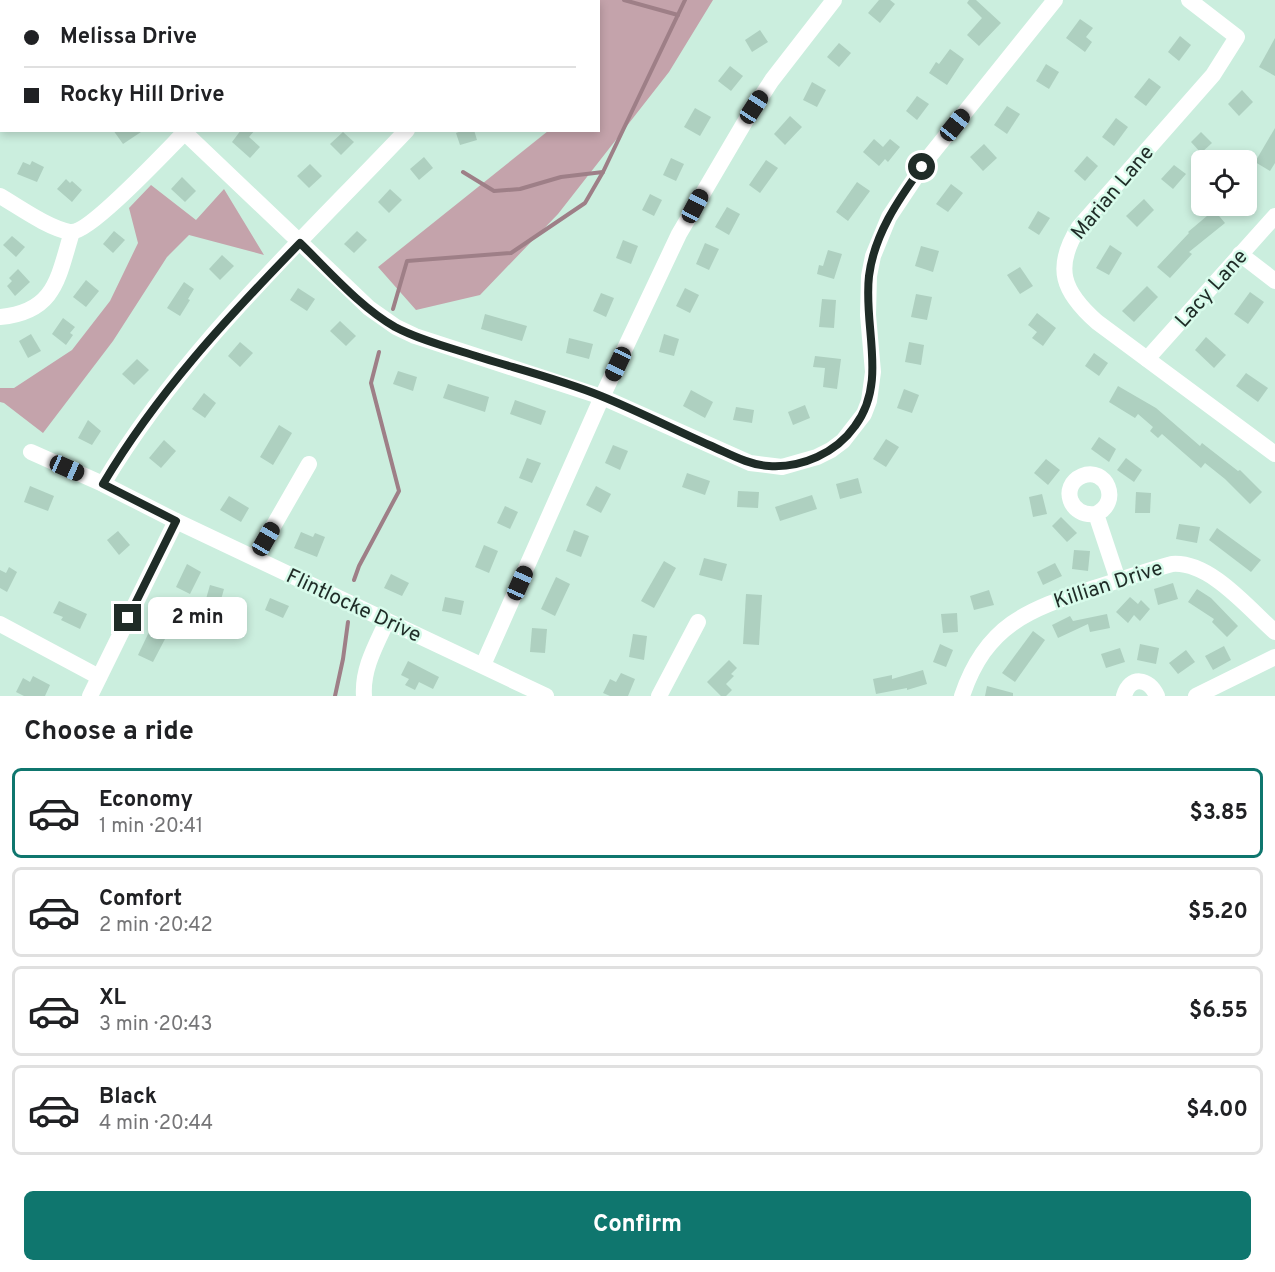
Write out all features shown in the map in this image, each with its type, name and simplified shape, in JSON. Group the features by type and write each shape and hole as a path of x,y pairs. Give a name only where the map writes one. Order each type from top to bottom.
{"street":[{"path":"483,665 602,397 663,267 708,183 772,80 834,0"},
{"path":"0,196 47,222 72,232 81,229 103,212 183,132 369,308 396,327 437,344 602,397 733,455 765,466 782,467 801,463 831,450 843,441 864,414 873,388 868,296 873,256 880,235 901,197 929,157 1055,0"},
{"name":"Marian Lane","path":"1189,0 1237,37 1213,75 1089,214 1071,240 1066,253 1065,277 1073,297 1096,322 1275,454"},
{"path":"103,484 126,446 218,329 405,132"},
{"name":"Lacy Lane","path":"1147,359 1275,216"},
{"path":"0,317 23,314 34,309 50,293 61,271 72,232"},
{"path":"1240,254 1275,281"},
{"name":"Flintlocke Drive","path":"31,452 103,484 176,521 546,696"},
{"path":"255,558 309,464"},
{"path":"1096,514 1118,580"},
{"path":"90,696 176,521"},
{"name":"Killian Drive","path":"962,696 976,662 987,647 1014,621 1044,606 1172,564 1188,564 1208,573 1275,632"},
{"path":"364,696 363,681 366,668 387,621"},
{"path":"658,696 698,621"},
{"path":"0,624 99,677"},
{"path":"1196,696 1275,657"},
{"path":"1124,696 1127,687 1141,681 1151,686 1157,696"}],"shaded area":[{"path":"600,0 713,0 669,72 558,214 480,295 416,310 378,267 547,132 600,132"},
{"path":"151,185 196,220 224,189 264,255 189,235 167,257 113,341 43,433 0,402 0,388 14,388 72,350 110,301 138,243 129,208"}],"building":[{"path":"879,0 890,0 895,4 880,23 868,13"},
{"path":"969,0 976,0 1001,23 979,46 967,35 982,18 967,3"},
{"path":"1080,19 1093,28 1086,37 1092,42 1085,52 1066,38"},
{"path":"760,30 768,42 752,52 745,40"},
{"path":"1180,36 1191,45 1179,61 1168,52"},
{"path":"1275,38 1275,76 1259,67"},
{"path":"839,43 851,53 839,67 827,57"},
{"path":"950,49 964,59 947,85 929,73 936,62 939,64"},
{"path":"1046,64 1059,72 1049,89 1036,81"},
{"path":"730,66 743,76 731,91 718,81"},
{"path":"1149,78 1161,87 1146,106 1134,97"},
{"path":"812,82 826,90 817,107 803,100"},
{"path":"1242,90 1253,102 1239,116 1228,104"},
{"path":"917,96 929,104 917,120 906,111"},
{"path":"1007,106 1020,114 1007,134 994,125"},
{"path":"695,108 711,117 700,136 684,127"},
{"path":"790,116 802,127 785,145 774,134"},
{"path":"1116,118 1128,127 1114,146 1102,137"},
{"path":"1275,128 1275,163 1270,171 1257,163 1257,159"},
{"path":"114,132 141,132 123,144"},
{"path":"240,132 253,132 249,137 260,147 250,158 232,142"},
{"path":"343,132 354,142 341,155 330,144"},
{"path":"475,132 477,140 460,145 456,133"},
{"path":"1201,132 1212,143 1204,150 1198,150 1191,142"},
{"path":"874,139 883,147 890,139 900,147 888,162 885,159 879,166 863,152"},
{"path":"984,144 997,158 983,171 970,157"},
{"path":"1087,156 1098,166 1085,181 1074,171"},
{"path":"424,157 433,168 419,180 410,169"},
{"path":"671,158 684,164 676,181 663,175"},
{"path":"766,160 778,168 760,193 749,185"},
{"path":"32,161 44,167 37,182 17,174 23,162 30,165"},
{"path":"310,164 322,176 309,188 297,176"},
{"path":"1174,165 1186,174 1173,189 1161,179"},
{"path":"182,177 196,191 185,202 171,189"},
{"path":"66,179 82,190 72,202 57,189"},
{"path":"857,182 870,191 848,221 836,212"},
{"path":"951,184 963,193 948,212 936,204"},
{"path":"390,189 402,200 389,213 378,202"},
{"path":"650,194 662,200 654,216 642,210"},
{"path":"1144,199 1154,210 1137,227 1126,216"},
{"path":"727,207 740,214 729,235 715,227"},
{"path":"1038,211 1050,218 1039,235 1028,228"},
{"path":"1207,216 1219,216 1225,223 1189,252 1192,254 1170,278 1157,267 1188,232"},
{"path":"114,231 125,240 113,253 103,244"},
{"path":"357,231 367,240 354,253 344,244"},
{"path":"12,236 25,247 16,257 3,245"},
{"path":"623,240 638,246 631,264 616,258"},
{"path":"705,243 719,249 709,270 696,264"},
{"path":"1110,245 1122,253 1109,275 1096,268"},
{"path":"921,246 939,251 933,272 915,266"},
{"path":"828,250 842,254 834,279 817,274 819,265 823,266"},
{"path":"222,255 234,266 220,280 209,269"},
{"path":"1020,267 1033,286 1020,294 1007,275"},
{"path":"18,269 30,282 15,296 7,286 12,281 9,278"},
{"path":"86,280 99,291 86,307 73,297"},
{"path":"184,282 194,289 180,316 167,308"},
{"path":"1147,286 1158,297 1134,322 1122,311"},
{"path":"298,288 315,299 307,311 290,300"},
{"path":"685,288 699,295 690,313 676,306"},
{"path":"1250,292 1264,302 1248,324 1234,314"},
{"path":"601,293 614,298 606,317 593,311"},
{"path":"916,294 932,297 927,320 911,317"},
{"path":"822,299 836,300 834,328 819,327"},
{"path":"1037,313 1056,328 1043,346 1032,338 1037,332 1028,325"},
{"path":"485,314 527,326 522,341 481,329"},
{"path":"63,318 75,327 66,345 52,334"},
{"path":"340,321 356,336 346,346 330,331"},
{"path":"31,334 41,351 28,358 19,341"},
{"path":"664,334 679,339 674,356 659,352"},
{"path":"1206,337 1226,355 1214,368 1195,350"},
{"path":"569,338 593,344 589,359 566,353"},
{"path":"240,342 253,353 240,367 228,356"},
{"path":"909,342 924,345 921,365 905,362"},
{"path":"1094,353 1108,363 1099,376 1085,366"},
{"path":"815,356 841,359 837,389 823,387 825,368 813,367"},
{"path":"137,359 149,370 134,385 122,374"},
{"path":"398,371 417,377 413,391 393,384"},
{"path":"1246,373 1268,388 1258,402 1236,386"},
{"path":"448,384 489,397 485,412 443,398"},
{"path":"1118,386 1156,408 1200,446 1202,443 1238,471 1240,470 1262,492 1250,504 1205,463 1201,468 1162,434 1158,438 1150,431 1153,427 1138,414 1135,418 1109,402"},
{"path":"904,389 919,395 912,413 897,408"},
{"path":"691,390 713,402 705,418 683,406"},
{"path":"204,393 216,403 205,418 192,409"},
{"path":"515,400 546,411 541,425 510,414"},
{"path":"805,405 810,418 793,425 788,412"},
{"path":"736,407 754,410 752,423 733,420"},
{"path":"88,420 101,431 92,445 78,438"},
{"path":"279,425 292,433 273,465 260,457"},
{"path":"1099,437 1116,449 1109,462 1091,449"},
{"path":"886,439 899,447 886,467 873,459"},
{"path":"164,440 176,451 161,468 149,458"},
{"path":"613,445 628,451 620,470 605,463"},
{"path":"527,458 541,463 532,483 519,478"},
{"path":"1126,458 1142,470 1134,482 1117,470"},
{"path":"1046,459 1060,470 1048,485 1034,473"},
{"path":"687,473 710,481 705,495 682,487"},
{"path":"858,478 862,493 840,499 836,484"},
{"path":"30,486 54,496 48,511 24,502"},
{"path":"596,486 611,494 601,513 586,505"},
{"path":"738,491 759,492 758,508 737,507"},
{"path":"1136,492 1151,493 1150,513 1135,513"},
{"path":"1042,494 1047,514 1033,517 1029,497"},
{"path":"812,495 817,509 780,521 775,507"},
{"path":"229,496 249,508 241,522 220,510"},
{"path":"505,506 518,512 510,529 497,523"},
{"path":"1061,517 1077,533 1067,542 1052,526"},
{"path":"1179,524 1200,527 1197,543 1176,539"},
{"path":"1217,528 1261,560 1251,572 1209,540"},
{"path":"574,530 589,536 581,557 566,551"},
{"path":"118,531 130,545 119,555 107,540"},
{"path":"301,532 313,537 315,533 325,537 317,557 294,548"},
{"path":"484,545 498,551 489,573 475,567"},
{"path":"1074,550 1090,551 1088,571 1072,569"},
{"path":"704,558 727,564 722,581 699,575"},
{"path":"664,561 676,568 654,608 641,601"},
{"path":"1055,563 1062,576 1043,585 1037,572"},
{"path":"187,564 201,572 190,594 176,587"},
{"path":"9,567 17,572 7,592 0,588 0,570 6,573"},
{"path":"391,574 409,583 402,596 384,588"},
{"path":"556,577 570,584 555,616 541,609"},
{"path":"1173,583 1178,599 1158,605 1154,589"},
{"path":"210,585 224,589 220,603 206,599"},
{"path":"1197,589 1211,598 1238,626 1227,637 1212,622 1214,619 1188,602"},
{"path":"989,590 994,605 974,610 970,596"},
{"path":"746,594 762,595 759,645 743,644"},
{"path":"445,597 464,601 461,615 442,611"},
{"path":"1130,597 1138,604 1141,600 1150,609 1140,621 1134,615 1128,623 1116,612"},
{"path":"270,598 289,606 283,618 265,610"},
{"path":"59,601 87,614 80,629 61,620 63,617 53,613"},
{"path":"957,613 958,632 943,633 941,614"},
{"path":"1107,614 1110,628 1090,632 1088,624 1058,638 1052,625 1070,616 1073,621"},
{"path":"532,628 547,629 545,653 530,652"},
{"path":"1033,631 1045,640 1015,682 1002,673"},
{"path":"149,632 165,639 153,662 138,655"},
{"path":"633,634 647,636 644,660 629,657"},
{"path":"940,644 953,650 946,667 933,662"},
{"path":"1140,644 1159,648 1156,664 1137,660"},
{"path":"1224,646 1231,660 1213,670 1205,656"},
{"path":"1120,648 1125,662 1106,668 1101,654"},
{"path":"1186,650 1195,662 1178,674 1169,663"},
{"path":"729,660 737,668 731,674 734,676 726,684 732,690 726,696 721,696 707,682"},
{"path":"408,661 439,677 433,689 419,682 415,690 405,685 409,679 401,675"},
{"path":"923,670 927,684 907,690 907,688 876,694 873,679 892,675 892,679"},
{"path":"621,673 635,679 628,696 610,696 603,693 610,679 616,682"},
{"path":"33,676 50,685 45,696 24,696 16,692 23,678 30,682"},
{"path":"987,686 1013,693 1013,696 985,696"}],"waterway":[{"path":"624,0 678,15"},
{"path":"393,309 407,261 511,253 585,203 603,172 685,0"},
{"path":"463,172 494,191 520,189 561,177 603,172"},
{"path":"354,580 359,566 399,491 371,383 379,352"},
{"path":"335,696 348,622"}],"route":[{"path":"128,618 176,521 103,484 135,432 163,395 218,329 300,243 382,319 415,336 602,397 750,463 782,467 801,463 831,450 855,428 864,414 873,388 868,296 873,256 889,217 922,167"}]}
